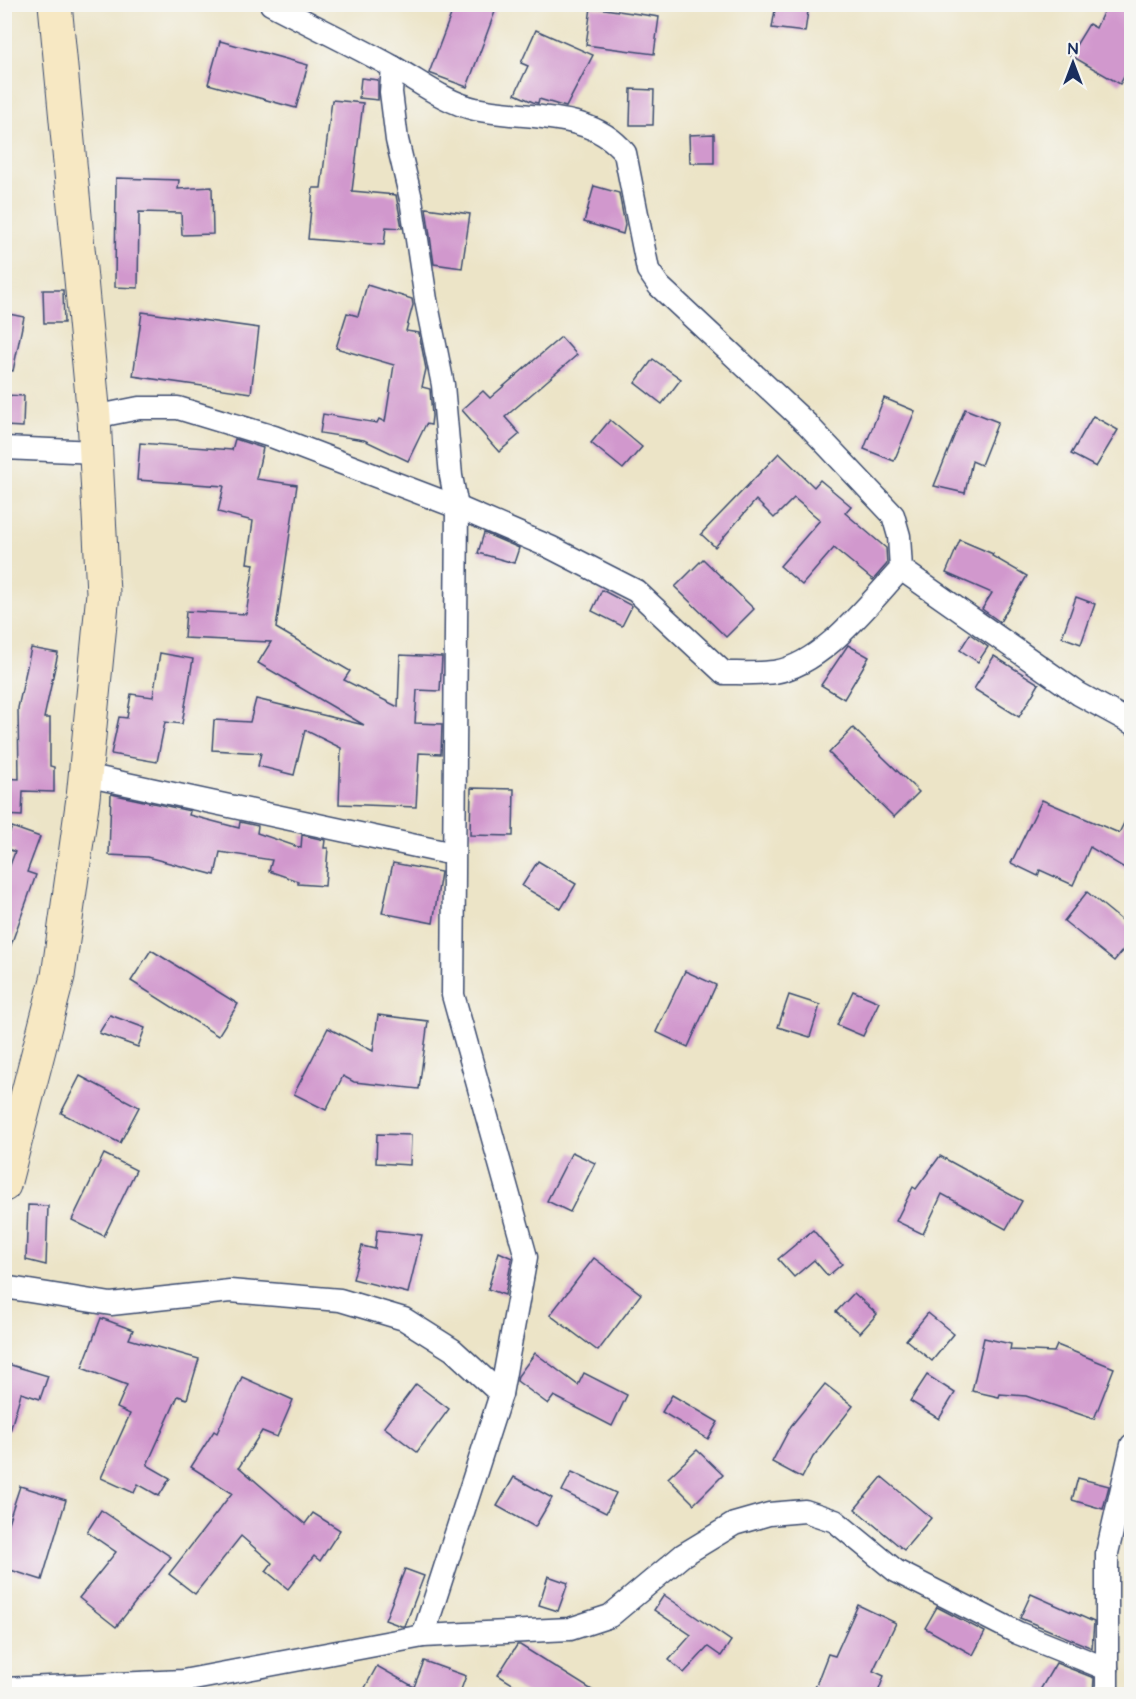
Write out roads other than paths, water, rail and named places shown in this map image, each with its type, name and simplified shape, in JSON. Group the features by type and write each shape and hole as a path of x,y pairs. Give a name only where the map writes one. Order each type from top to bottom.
{"street":[{"path":"4,1185 58,976 86,775 103,593 94,417 55,4"},
{"path":"94,417 139,408 178,408 274,437 458,507 550,547 636,591 724,673 776,672 811,657 844,630 901,569 899,536 893,515 807,424 659,286 648,270 625,153 614,140 590,126 530,114 475,109 450,100 393,67 271,4"},
{"path":"393,67 391,92 397,140 411,199 426,300 443,385 451,476 458,507 453,995 526,1257 501,1394 423,1636"},
{"path":"4,448 96,452"},
{"path":"901,569 1079,694 1131,723"},
{"path":"86,775 453,854"},
{"path":"4,1287 111,1304 230,1291 340,1300 404,1319 453,1350 501,1394"},
{"path":"1107,1695 1107,1553 1131,1445"},
{"path":"4,1689 183,1681 423,1636 570,1629 610,1616 684,1555 734,1524 769,1514 805,1511 835,1521 896,1571 1018,1633 1107,1669"}]}
